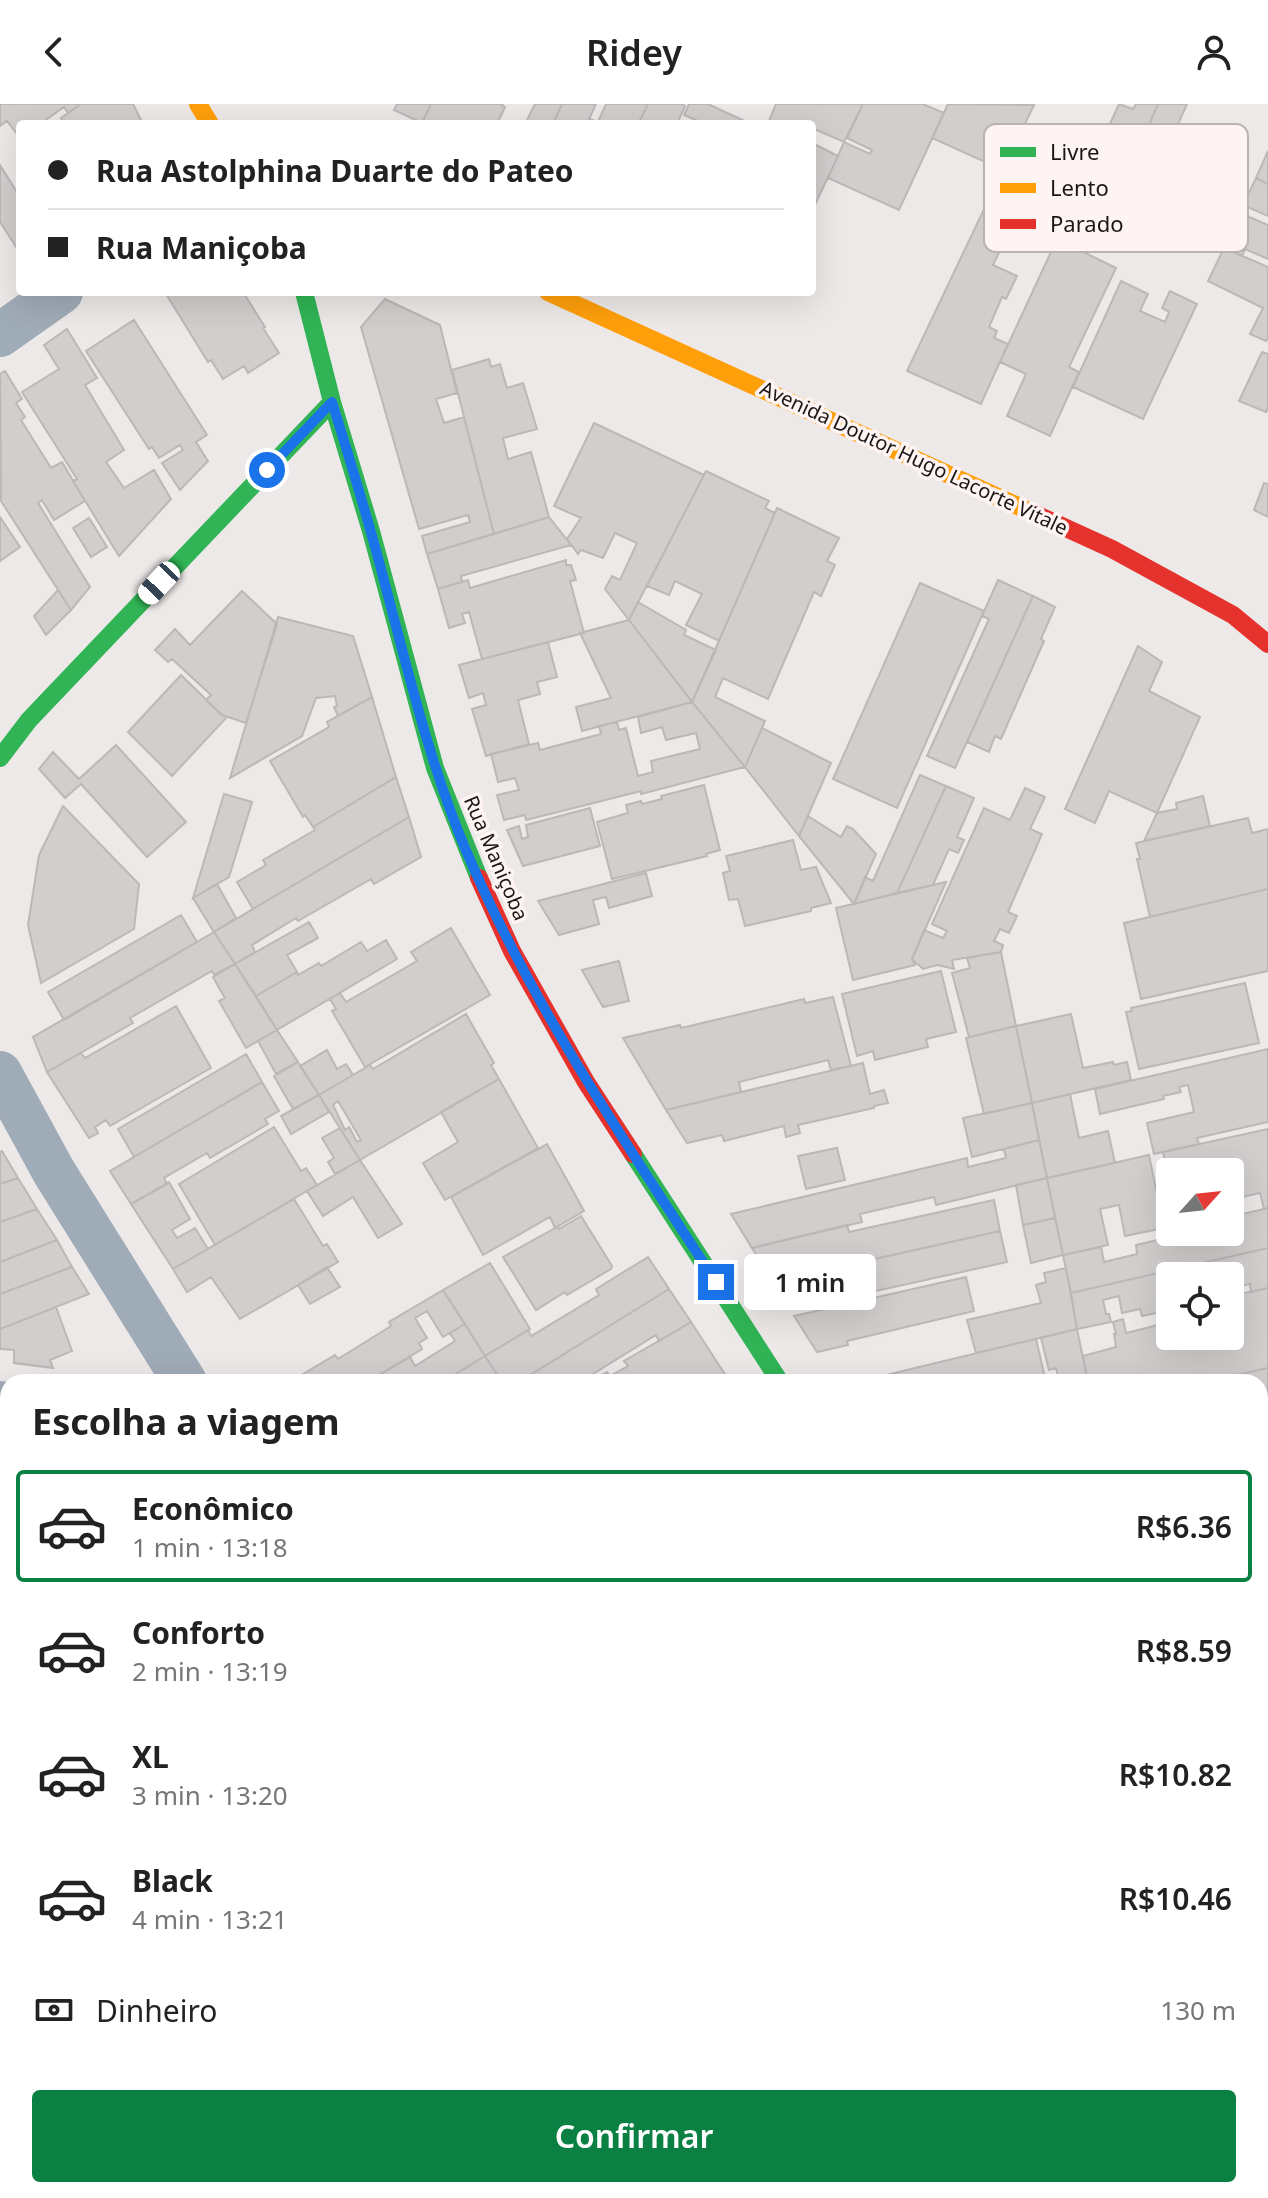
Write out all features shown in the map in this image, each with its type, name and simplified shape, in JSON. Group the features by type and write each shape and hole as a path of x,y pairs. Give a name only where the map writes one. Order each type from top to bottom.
{"street":[{"path":"0,335 55,296"},
{"name":"Rua Maniçoba","path":"305,296 435,768 465,847 512,951 586,1082 775,1374"},
{"name":"Avenida Doutor Hugo Lacorte Vitale","path":"557,296 1112,549 1233,615 1268,644"},
{"path":"0,758 29,720 332,402"},
{"path":"0,1073 54,1172 180,1374"}],"building":[{"path":"0,104 81,104 68,113 64,107 46,120 16,120 16,133 7,121 0,126"},
{"path":"81,104 133,104 141,120 62,120"},
{"path":"397,104 431,104 423,120 416,120 394,110"},
{"path":"431,104 503,104 505,107 499,120 423,120"},
{"path":"535,104 562,104 555,120 527,120"},
{"path":"562,104 596,104 589,119 592,120 555,120"},
{"path":"606,104 648,104 640,120 599,120"},
{"path":"648,104 685,106 679,120 640,120"},
{"path":"689,104 708,104 742,120 696,120 684,115"},
{"path":"776,104 863,104 844,142 816,130 816,120 769,120"},
{"path":"863,104 923,104 944,113 899,210 828,178 844,142 870,154 872,150 847,138"},
{"path":"948,104 1034,105 1025,124 984,124 984,161 932,138"},
{"path":"1119,104 1133,109 1136,104 1158,104 1149,124 1110,124"},
{"path":"1158,104 1187,104 1178,124 1149,124"},
{"path":"816,145 838,156 816,203"},
{"path":"1268,151 1268,184 1256,178"},
{"path":"0,165 16,191 16,247 0,222"},
{"path":"1256,178 1268,184 1268,216 1248,207 1248,195"},
{"path":"984,209 984,252 999,252 993,265 1017,276 1006,299 1002,297 989,327 997,331 994,338 1008,344 981,404 907,371"},
{"path":"1248,216 1268,225 1268,259 1248,250"},
{"path":"1051,252 1083,252 1116,268 1069,367 1079,372 1050,436 1007,416 1026,374 1000,362"},
{"path":"1222,252 1233,252 1268,267 1266,341 1250,334 1263,308 1208,281"},
{"path":"1121,281 1148,294 1140,311 1165,322 1169,312 1162,308 1170,291 1197,304 1143,419 1073,387"},
{"path":"167,296 246,296 279,353 248,373 244,366 223,379 211,360 208,362"},
{"path":"385,299 440,325 457,393 436,399 444,423 464,417 494,534 427,554 422,536 470,522 468,515 419,529 361,327"},
{"path":"134,320 207,435 196,442 208,461 180,490 162,463 183,450 180,445 159,458 152,447 149,449 86,351"},
{"path":"67,329 97,378 85,385 124,450 106,462 124,488 154,470 171,499 119,556 73,481 77,479 22,392 59,369 44,345"},
{"path":"1262,352 1268,354 1266,412 1239,401"},
{"path":"489,359 491,367 500,364 507,388 523,383 537,429 503,438 508,459 531,452 549,517 494,534 452,370"},
{"path":"5,371 22,399 16,403 25,417 21,420 51,468 62,462 85,501 54,520 42,500 38,503 90,587 71,610 1,501 0,374"},
{"path":"594,423 704,475 629,620 605,589 612,576 620,580 637,543 615,533 603,558 581,550 578,554 567,539 581,518 554,506"},
{"path":"706,471 769,501 765,508 775,513 719,641 686,625 702,594 675,581 669,595 647,586"},
{"path":"1264,483 1268,484 1268,517 1254,510"},
{"path":"777,508 839,538 827,561 835,565 821,596 814,592 768,699 723,678 715,697 765,721 745,767 692,702"},
{"path":"0,517 20,547 0,561"},
{"path":"549,517 571,545 461,576 462,582 438,589 427,554"},
{"path":"89,518 107,547 91,557 73,528"},
{"path":"566,560 576,580 570,581 584,633 482,659 469,612 462,614 465,623 449,628 438,589 468,580 470,588"},
{"path":"998,580 1033,596 955,768 927,756 989,619 982,616"},
{"path":"920,583 984,611 897,808 833,779"},
{"path":"58,590 71,610 46,635 34,616"},
{"path":"242,591 277,624 246,723 222,715 206,700 211,695 172,659 168,662 155,650 175,629 190,645"},
{"path":"1033,596 1055,607 1041,639 1044,641 1001,739 995,736 989,752 967,742"},
{"path":"638,602 686,630 684,635 716,650 692,702 629,620"},
{"path":"278,617 353,636 372,697 338,716 334,707 337,706 335,696 316,698 302,736 230,778"},
{"path":"629,620 692,702 582,731 576,707 611,698 580,633"},
{"path":"548,642 557,677 537,682 540,694 518,700 529,744 486,756 472,709 486,705 483,693 469,698 459,665"},
{"path":"1138,646 1162,662 1149,691 1200,717 1157,813 1109,791 1095,823 1065,809"},
{"path":"181,675 227,717 172,776 128,732"},
{"path":"372,697 396,777 313,827 305,815 303,817 270,761 329,727 327,722"},
{"path":"692,702 745,767 526,820 525,815 504,820 497,795 519,790 515,778 498,782 491,754 538,743 540,750 601,734 599,726 617,722 619,730 626,728 638,776 653,772 651,761 700,749 696,733 666,740 662,727 641,733 638,717"},
{"path":"762,728 831,763 799,836 745,767"},
{"path":"116,745 186,822 147,857 81,784 65,798 39,769 53,752 79,779"},
{"path":"920,775 946,786 897,893 854,904 865,877 873,881"},
{"path":"396,777 409,817 253,909 237,882 266,865 263,860"},
{"path":"704,785 720,850 707,856 612,879 597,822 628,813 626,805 662,799 661,796"},
{"path":"946,786 974,798 957,837 964,840 958,853 949,849 933,885 897,893"},
{"path":"1025,788 1045,797 1030,829 1042,834 1008,912 1017,916 1009,933 1000,929 994,941 1003,945 1001,952 952,960 954,969 937,965 923,969 912,959 924,930 943,938 947,931 932,924 984,808 1010,820"},
{"path":"224,794 252,802 229,877 193,898"},
{"path":"1203,796 1210,826 1144,841 1157,813 1177,809 1176,803"},
{"path":"63,806 139,884 134,929 41,983 28,925 39,855"},
{"path":"590,808 600,846 523,866 507,830 519,826 522,839 528,837 526,825"},
{"path":"808,816 841,837 847,826 853,829 876,854 854,904 799,836"},
{"path":"409,817 421,857 374,884 371,879 298,921 296,918 252,945 255,952 235,964 214,932"},
{"path":"1248,818 1252,833 1268,829 1268,889 1150,917 1136,843"},
{"path":"793,840 801,870 816,867 831,903 811,908 811,911 745,926 738,899 729,900 723,873 730,871 726,856"},
{"path":"646,873 652,896 609,908 606,897 593,900 599,924 559,935 538,901"},
{"path":"946,882 912,959 915,965 853,980 836,908"},
{"path":"217,884 236,918 214,932 193,898"},
{"path":"1268,889 1268,971 1141,999 1124,923"},
{"path":"181,915 197,942 64,1020 48,992"},
{"path":"309,922 318,938 287,955 297,972 256,996 235,964"},
{"path":"451,928 490,995 365,1067 332,1011 336,1009 330,999 340,993 346,1002 417,961 411,952"},
{"path":"214,932 235,964 214,975 212,971 130,1018 133,1023 47,1072 33,1037"},
{"path":"386,940 397,959 277,1030 256,996 297,972 298,975 319,963 321,966 361,942 367,951"},
{"path":"1001,952 1016,1026 969,1037 952,973 970,968 967,958"},
{"path":"619,961 629,1001 603,1007 582,970"},
{"path":"235,964 277,1030 246,1048 219,1001 225,998 213,977"},
{"path":"941,971 956,1032 926,1039 928,1047 875,1060 873,1051 857,1056 842,994"},
{"path":"1245,983 1259,1043 1139,1069 1126,1012 1132,1011 1131,1008"},
{"path":"833,997 851,1066 831,1070 828,1060 739,1082 741,1092 666,1110 623,1038 680,1025 681,1028 804,999 805,1003"},
{"path":"176,1006 211,1068 110,1126 106,1120 95,1127 98,1133 89,1138 47,1072 81,1053 85,1058"},
{"path":"466,1014 494,1063 491,1065 499,1079 360,1160 319,1095 370,1065 373,1069","holes":["338,1101 361,1140 357,1142 349,1127 345,1130 333,1105"]},
{"path":"1071,1014 1083,1068 1127,1062 1131,1080 1032,1103 1016,1026"},
{"path":"1016,1026 1032,1103 984,1114 966,1038"},
{"path":"277,1030 298,1062 276,1074 258,1041"},
{"path":"1268,1049 1268,1122 1197,1138 1199,1144 1154,1154 1147,1123 1194,1112 1188,1085 1179,1087 1181,1092 1163,1096 1164,1099 1100,1114 1095,1089"},
{"path":"327,1050 337,1069 346,1064 353,1075 319,1095 300,1066"},
{"path":"246,1054 262,1082 134,1157 118,1129"},
{"path":"298,1062 319,1095 293,1109 274,1076"},
{"path":"863,1063 870,1094 884,1090 888,1103 798,1125 800,1133 786,1137 784,1126 724,1141 722,1135 687,1143 666,1110"},
{"path":"499,1079 538,1148 445,1200 423,1163 458,1142 441,1112"},
{"path":"262,1082 279,1111 265,1119 268,1124 210,1158 207,1153 164,1178 167,1184 131,1204 110,1171"},
{"path":"1070,1094 1079,1138 1108,1131 1115,1163 1047,1178 1032,1103"},
{"path":"319,1095 329,1112 291,1134 281,1116"},
{"path":"1032,1103 1039,1140 972,1157 963,1118"},
{"path":"274,1127 301,1171 306,1168 317,1185 215,1245 179,1184"},
{"path":"340,1128 360,1160 335,1174 328,1162 334,1158 322,1138"},
{"path":"1268,1129 1268,1208 1264,1209 1260,1193 1244,1197 1244,1158 1164,1158 1163,1152"},
{"path":"1039,1140 1047,1178 936,1205 934,1197 860,1214 862,1222 752,1248 731,1214 967,1158 968,1167 1006,1158 1004,1149"},
{"path":"547,1144 584,1211 555,1228 550,1217 483,1255 451,1197"},
{"path":"837,1148 845,1180 806,1189 798,1156"},
{"path":"0,1152 18,1178 0,1184"},
{"path":"1149,1155 1156,1189 1156,1230 1125,1236 1119,1205 1100,1209 1108,1245 1063,1255 1047,1178"},
{"path":"360,1160 402,1224 378,1238 353,1197 323,1216 307,1191"},
{"path":"18,1178 37,1209 0,1222 0,1184"},
{"path":"1047,1178 1055,1218 1023,1225 1016,1185"},
{"path":"169,1182 190,1219 172,1230 177,1238 195,1228 208,1249 173,1269 131,1204"},
{"path":"294,1199 323,1246 327,1244 338,1262 240,1319 211,1277 187,1292 173,1269"},
{"path":"994,1200 1000,1231 773,1282 752,1248 847,1225 849,1232"},
{"path":"1268,1208 1268,1248 1207,1262 1156,1262 1156,1274 1071,1293 1063,1255 1101,1247 1104,1262 1137,1254 1136,1245 1156,1240 1156,1246 1244,1246 1244,1214"},
{"path":"37,1209 57,1240 0,1262 0,1222"},
{"path":"581,1216 611,1269 536,1310 503,1257"},
{"path":"1055,1218 1063,1255 1031,1263 1023,1225"},
{"path":"1000,1231 1007,1262 826,1302 820,1271"},
{"path":"57,1240 72,1267 0,1294 0,1262"},
{"path":"1268,1248 1268,1288 1251,1292 1250,1284 1244,1285 1244,1262 1207,1262"},
{"path":"648,1257 669,1289 532,1374 497,1374 485,1356 528,1330 531,1336 599,1295 596,1289"},
{"path":"490,1263 530,1329 485,1356 443,1290"},
{"path":"72,1267 89,1294 0,1329 0,1294"},
{"path":"327,1267 340,1287 310,1304 298,1285"},
{"path":"1066,1268 1077,1329 976,1353 967,1320 1041,1303 1036,1285 1046,1282 1044,1273"},
{"path":"1156,1274 1156,1313 1142,1316 1140,1309 1122,1313 1119,1296 1103,1300 1111,1322 1077,1329 1071,1293"},
{"path":"966,1277 974,1311 847,1341 848,1345 817,1352 794,1316"},
{"path":"1268,1288 1268,1368 1241,1374 1086,1374 1083,1356 1116,1347 1113,1322 1123,1319 1126,1333 1156,1326 1156,1350 1244,1350 1244,1293"},
{"path":"669,1289 691,1322 659,1341 656,1335 593,1374 532,1374"},
{"path":"443,1290 465,1324 443,1337 427,1311 415,1318 427,1338 419,1343 422,1349 380,1374 303,1374 335,1355 338,1359 391,1326 389,1322"},
{"path":"56,1307 72,1351 50,1360 53,1368 14,1363 14,1350 0,1349 0,1329"},
{"path":"691,1322 725,1374 614,1374 628,1366 624,1361"},
{"path":"465,1324 485,1356 456,1374 381,1374 410,1357 415,1366 455,1341 450,1333"},
{"path":"1077,1329 1086,1374 1058,1374 1056,1368 1049,1370 1041,1338"},
{"path":"1036,1339 1044,1374 890,1374"},
{"path":"485,1356 497,1374 456,1374"},
{"path":"1268,1368 1268,1374 1241,1374"}],"traffic: fast":[{"path":"305,296 435,768 479,878"},
{"path":"0,758 29,720 332,402"},
{"path":"633,1154 775,1374"}],"traffic: slow":[{"path":"198,104 208,120"},
{"path":"557,296 1031,512"}],"traffic: jam":[{"path":"1031,512 1112,549 1233,615 1268,644"},
{"path":"479,878 512,951 586,1082 633,1154"}],"route":[{"path":"267,470 332,402 371,531 435,768 465,847 512,951 586,1082 716,1282"}]}
